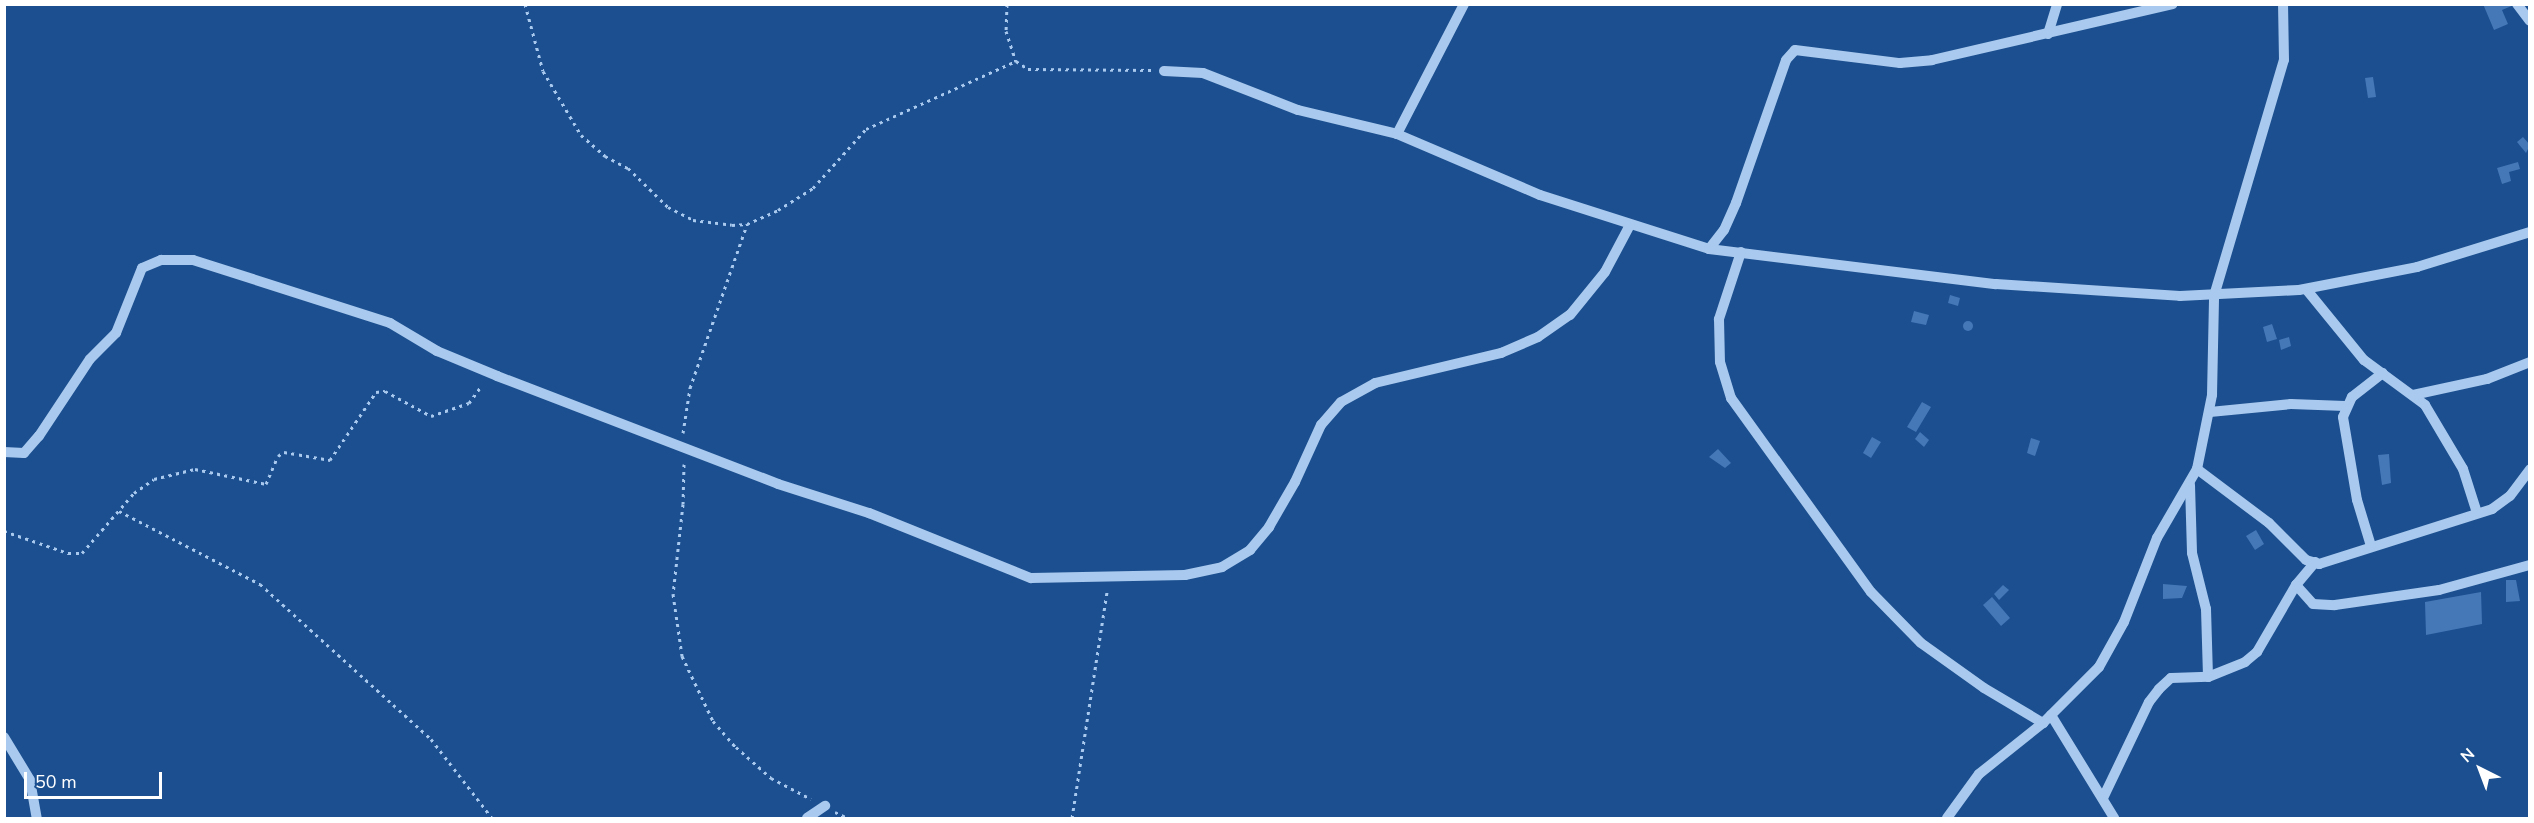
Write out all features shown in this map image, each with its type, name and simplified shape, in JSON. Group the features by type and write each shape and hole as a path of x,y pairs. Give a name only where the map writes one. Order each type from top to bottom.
{"street":[{"path":"1397,135 1464,4"},
{"path":"2048,34 2056,4"},
{"path":"1709,249 1724,230 1736,203 1786,60 1795,50 1900,63 1932,60 2173,4"},
{"path":"1947,819 1979,774 2047,719 2091,675 2111,648 2157,538 2190,485 2197,469 2210,412 2215,354 2214,296 2284,60 2283,4"},
{"path":"2517,4 2529,21"},
{"path":"1164,71 1203,73 1298,110 1397,135 1540,195 1709,249 2049,290 2214,296 2306,289 2417,267 2529,232"},
{"path":"4,452 24,453 31,448 90,359 116,333 135,276 142,268 161,260 193,260 390,322 430,347 497,376 778,484 869,513 1031,578 1185,575 1222,567 1250,550 1269,527 1295,482 1321,425 1341,402 1375,383 1501,353 1538,337 1577,307 1605,272 1630,225"},
{"path":"1741,252 1719,319 1720,362 1731,398 1871,592 1921,643 1984,688 2047,719 2103,798 2114,819"},
{"path":"2306,289 2353,349 2425,405 2446,437 2477,513"},
{"path":"2413,395 2487,380 2529,362"},
{"path":"2210,412 2291,404 2345,406 2383,373"},
{"path":"2345,406 2344,438 2371,546"},
{"path":"2197,469 2269,523 2302,557 2315,562"},
{"path":"2103,798 2149,702 2159,689 2171,678 2208,677 2245,662 2257,652 2296,585 2315,562 2502,504 2529,469"},
{"path":"2190,485 2192,553 2206,609 2208,677"},
{"path":"2296,585 2313,604 2335,605 2439,590 2529,565"},
{"path":"4,736 30,780 37,819"},
{"path":"807,819 825,806"}],"path":[{"path":"525,4 543,71 580,135 605,156 628,168 668,207 693,220 747,224 778,210 813,188 866,129 1016,61"},
{"path":"1007,4 1006,31 1016,61 1028,69 1164,71"},
{"path":"747,224 690,388 682,420 683,504 673,594 682,656 713,721 736,747 771,778 848,819"},
{"path":"4,531 68,553 82,553 134,493 174,471 195,469 260,486 266,484 278,456 284,452 330,460 376,392 385,391 431,416 441,415 469,403 482,385 497,376"},
{"path":"119,511 260,584 431,739 492,819"},
{"path":"1072,819 1109,578"}],"building":[{"path":"2483,4 2514,5 2502,10 2508,24 2494,30"},
{"path":"2373,77 2376,97 2368,98 2365,78"},
{"path":"2523,137 2530,145 2526,153 2517,142"},
{"path":"2518,162 2520,169 2509,172 2511,181 2502,184 2497,168"},
{"path":"1950,295 1960,298 1958,306 1948,303"},
{"path":"1914,311 1929,315 1926,325 1911,322"},
{"path":"1968,321 1972,322 1972,330 1968,331 1964,330 1963,326 1964,322"},
{"path":"2272,324 2277,339 2267,342 2263,327"},
{"path":"2289,337 2291,346 2281,350 2279,340"},
{"path":"1922,402 1931,407 1916,432 1907,427"},
{"path":"1920,432 1929,440 1924,447 1915,439"},
{"path":"1872,437 1881,442 1871,458 1863,453"},
{"path":"2031,438 2040,441 2035,456 2027,453"},
{"path":"1718,449 1731,463 1725,468 1709,457"},
{"path":"2389,454 2391,483 2382,485 2378,455"},
{"path":"2256,530 2264,544 2255,550 2246,536"},
{"path":"2506,580 2516,580 2520,601 2506,602"},
{"path":"2163,584 2187,586 2182,598 2163,599"},
{"path":"2003,585 2009,590 1999,600 1994,594"},
{"path":"2481,592 2482,624 2426,635 2425,602"},
{"path":"1992,597 2010,618 2001,626 1983,605"}]}
